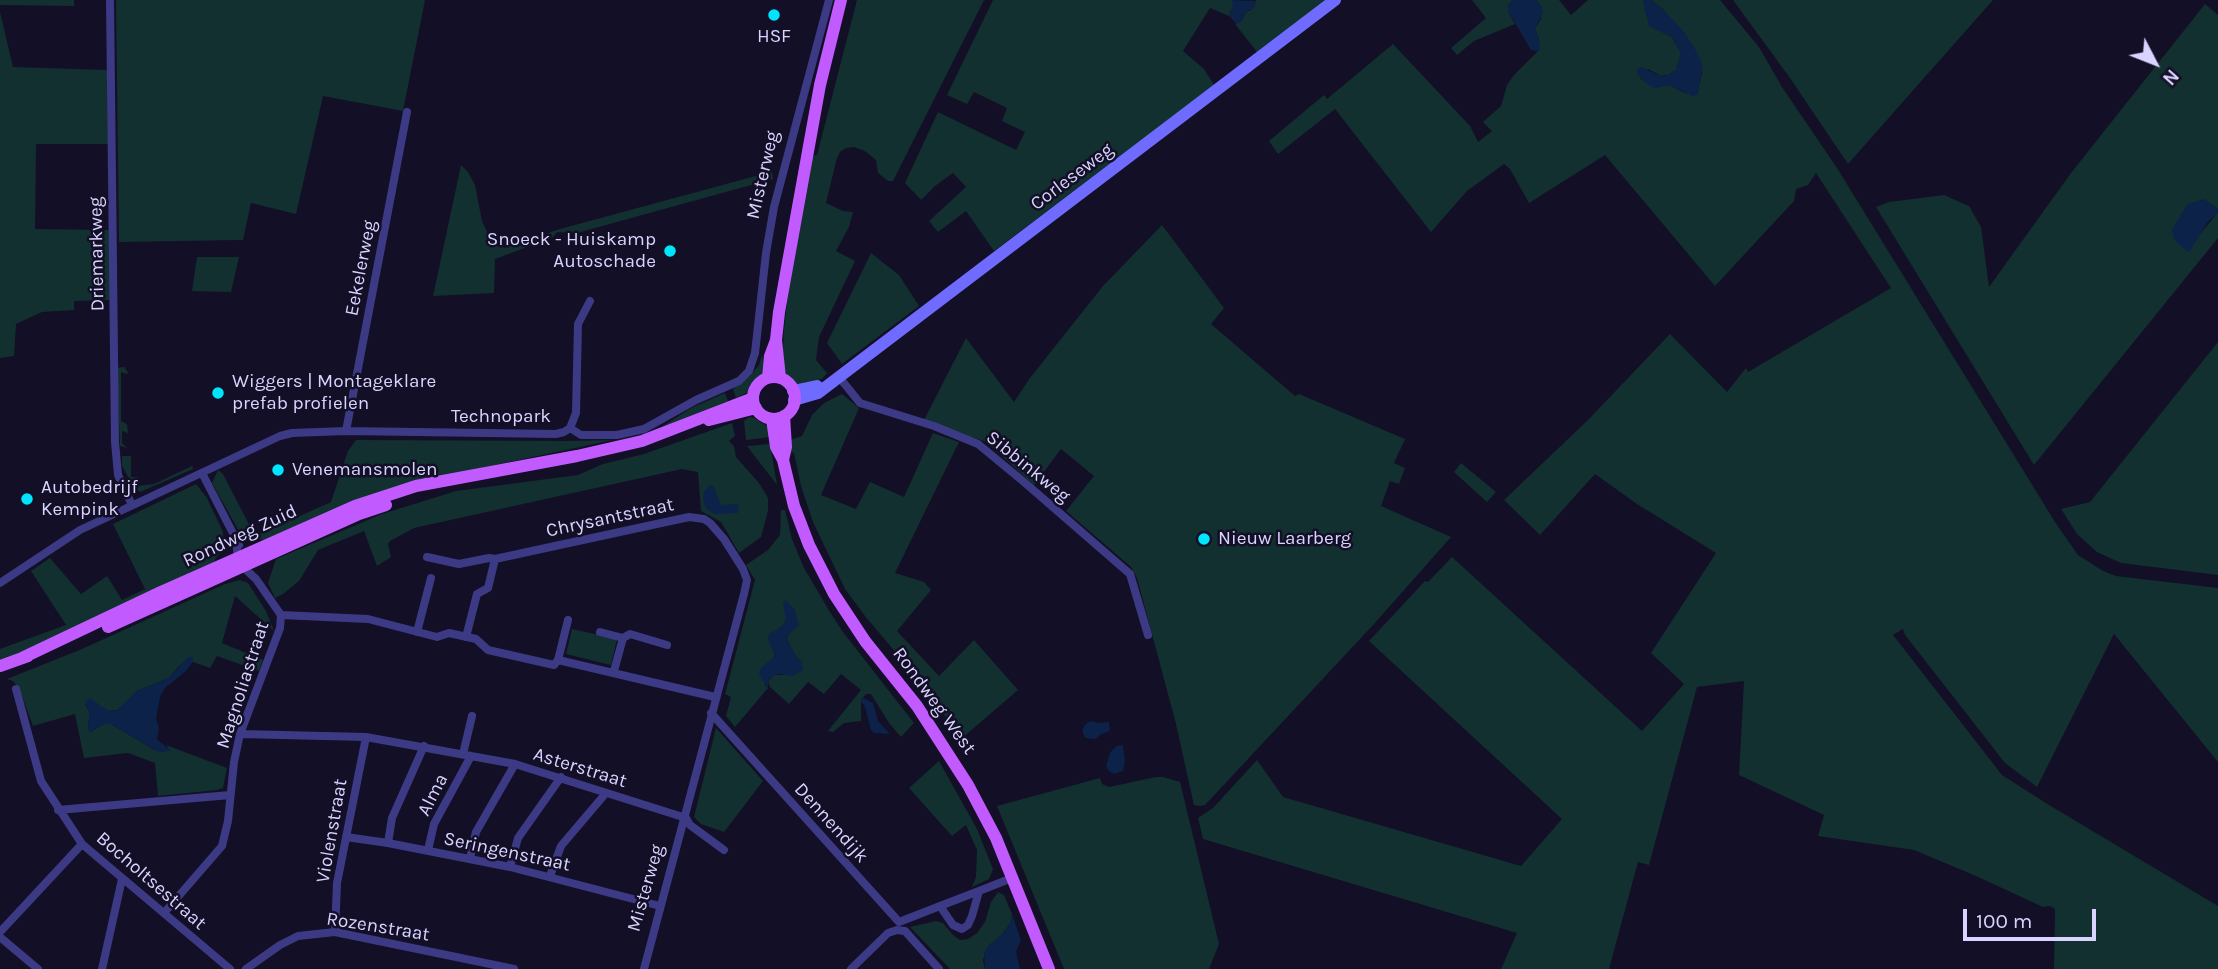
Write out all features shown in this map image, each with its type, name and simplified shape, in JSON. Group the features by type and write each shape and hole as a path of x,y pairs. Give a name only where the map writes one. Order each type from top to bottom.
{"main road":[{"name":"Misterweg","path":"774,378 779,312 820,85 841,0"},
{"name":"Corleseweg","path":"794,396 818,393 1335,0"},
{"path":"774,378 790,385 794,396 793,407 778,418 762,415 754,403 757,386 774,378"},
{"name":"Rondweg Zuid","path":"1,666 87,636 245,560 359,514 483,474 642,441 754,403"},
{"name":"Rondweg West","path":"778,418 786,447 783,460 794,506 809,545 834,594 865,641 917,706 956,763 996,838 1049,969"}],"street":[{"name":"Driemarkweg","path":"110,0 115,442 118,475 131,505"},
{"name":"Misterweg","path":"753,363 774,207 829,0"},
{"name":"Eekelerweg","path":"346,431 407,112"},
{"name":"Technopark","path":"0,583 80,530 280,436 346,431 556,434 570,428 576,413 578,324 590,301"},
{"name":"Technopark","path":"570,428 581,435 617,435 644,429 696,400 739,381 753,363"},
{"name":"Sibbinkweg","path":"835,380 858,402 934,426 978,444 1130,574 1148,635"},
{"name":"Magnoliastraat","path":"164,913 222,846 240,734 280,628 281,615 245,560 202,473"},
{"name":"Chrysantstraat","path":"427,557 459,564 495,559 689,517 704,519 710,523 743,569 747,580 715,697"},
{"path":"466,637 477,594 488,588 495,559"},
{"path":"417,632 431,578"},
{"path":"281,615 368,619 437,637 449,633 476,639 488,650 554,665 558,660 568,620"},
{"path":"600,632 623,638 630,634 667,645"},
{"path":"614,671 623,638"},
{"path":"558,660 614,671 715,697"},
{"name":"Bocholtsestraat","path":"16,689 41,781 82,844 227,968"},
{"name":"Misterweg","path":"644,969 686,818 715,697"},
{"name":"Dennendijk","path":"711,713 899,922 1012,878"},
{"path":"467,755 472,716"},
{"name":"Asterstraat","path":"240,734 366,737 424,746 515,764 686,818"},
{"name":"Violenstraat","path":"335,932 337,883 366,737"},
{"name":"Alma","path":"388,843 393,818 424,746"},
{"name":"Alma","path":"428,850 434,824 467,755"},
{"path":"470,858 476,832 515,764"},
{"path":"510,867 518,838 561,777"},
{"path":"551,876 561,846 606,793"},
{"name":"Bocholtsestraat","path":"58,810 230,795"},
{"path":"686,818 690,825 724,850"},
{"name":"Seringenstraat","path":"346,837 470,858 551,876 660,906"},
{"path":"38,969 0,934 82,844"},
{"path":"102,969 122,879"},
{"path":"940,906 953,925 962,929 968,925 979,891"},
{"path":"851,969 888,933 897,930 905,930 939,969"},
{"name":"Rozenstraat","path":"246,969 298,936 335,932 514,969"}],"green space":[{"path":"0,0 74,0 74,6 0,5"},
{"path":"116,0 425,0 403,111 323,96 296,214 251,203 243,240 119,242"},
{"path":"857,0 984,0 893,181 888,181 878,173 876,160 865,151 854,147 846,148 837,158 826,203 843,211 853,212 849,227 836,251 855,261 819,337 816,360 827,373 813,383 798,385 782,368 792,257 811,156 817,155"},
{"path":"993,0 1232,0 1234,5 1229,16 1210,8 1183,51 1204,69 1214,85 994,251 966,211 938,232 929,221 966,187 953,173 921,200 905,183 938,112 1016,150 1025,132 1002,121 1007,108 974,92 967,104 947,95"},
{"path":"1256,0 1326,0 1257,52 1235,24 1251,10"},
{"path":"1472,0 1513,0 1508,11 1515,24 1474,41 1457,55 1451,48 1486,18"},
{"path":"1536,0 1559,0 1571,15 1588,0 1643,0 1649,25 1672,37 1681,53 1676,70 1668,75 1661,76 1648,69 1640,78 1654,87 1670,85 1685,93 1697,95 1702,72 1664,10 1651,0 1720,0 1759,47 2078,555 2116,576 2218,588 2218,762 2114,634 2037,787 2005,763 1903,629 1893,635 2002,775 2218,906 2218,969 2054,969 2055,909 2050,906 2043,907 1914,850 1818,836 1824,815 1739,775 1744,681 1697,687 1649,865 1638,862 1609,969 1501,969 1517,933 1203,839 1198,818 1213,808 1257,760 1283,797 1521,866 1562,819 1369,641 1425,581 1428,582 1452,557 1642,731 1684,684 1651,653 1716,553 1637,504 1595,474 1540,535 1504,500 1588,420 1670,334 1727,392 1746,368 1748,372 1891,288 1816,173 1808,185 1796,189 1794,201 1715,286 1605,155 1529,203 1510,169 1504,164 1467,191 1431,232 1335,109 1278,154 1269,141 1324,95 1327,99 1393,44 1470,126 1478,142 1492,131 1483,122 1501,106 1507,85 1538,51 1539,40 1535,28 1541,19 1541,6"},
{"path":"1733,0 1993,0 1848,164"},
{"path":"2205,4 2218,15 2218,209 2203,199 2192,244 2218,212 2218,238 2034,465 1876,207 1889,202 1944,195 1969,206 1981,227 1989,287 2071,173"},
{"path":"0,12 13,67 107,70 108,144 36,144 35,229 109,230 110,300 74,301 74,310 42,312 16,324 14,356 0,358"},
{"path":"461,165 475,185 482,221 489,236 504,248 560,229 752,177 772,172 773,179 577,233 557,232 552,238 495,259 494,293 433,296"},
{"path":"1162,225 1224,308 1211,324 1295,396 1299,394 1405,439 1394,463 1405,468 1399,484 1390,481 1381,506 1451,537 1374,624 1205,805 1200,806 1194,805 1176,724 1137,578 1131,567 1066,511 1094,476 1061,449 1034,485 986,442 924,420 966,338 1014,402 1103,286"},
{"path":"871,253 899,275 919,306 842,364 827,343"},
{"path":"197,257 239,257 231,292 192,291"},
{"path":"2218,342 2218,575 2121,563 2097,552 2077,534 2061,509 2090,502"},
{"path":"762,355 765,369 761,376 750,391 736,398 733,389 750,376 759,365"},
{"path":"124,367 128,372 121,372 121,421 127,424 128,433 122,431 122,443 127,448 120,446 117,368"},
{"path":"725,393 728,401 660,428 691,408"},
{"path":"842,394 859,408 821,495 856,509 870,482 904,497 933,433 959,442 895,573 924,582 931,590 897,631 939,676 974,640 1018,690 961,739 924,686 845,589 813,522 794,453 788,451 787,441 802,436 812,415 824,403"},
{"path":"749,417 767,426 771,437 746,440 744,421"},
{"path":"732,423 735,436 729,441 734,446 736,457 759,483 768,498 768,511 761,537 739,553 721,522 701,511 698,472 682,469 414,528 390,541 388,544 391,557 377,566 364,531 318,550 299,581 283,594 275,598 268,583 276,559 382,514 456,491 578,475 603,464 644,454"},
{"path":"356,440 613,440 429,479 267,540 254,539 240,533 212,483 218,470 223,474 255,536 331,502 348,451"},
{"path":"770,444 777,485 747,446"},
{"path":"122,456 131,456 131,477 138,477 137,486 154,484 192,466 193,469 140,492 134,488 122,466"},
{"path":"1461,463 1496,492 1487,502 1454,472"},
{"path":"196,484 207,498 223,532 223,550 215,559 214,565 33,649 0,660 0,649 66,625 31,571 50,558 81,594 107,576 122,600 145,589 113,524"},
{"path":"781,510 785,510 792,539 804,568 830,612 914,723 901,737 871,694 866,694 861,700 861,721 844,723 833,732 828,731 861,690 841,674 824,694 808,682 789,704 770,687 768,682 774,675 785,675 802,663 787,640 796,627 787,614 785,623 777,630 774,659 765,665 765,685 768,688 735,727 726,716 731,697 725,694 755,580 746,565 768,550 780,535"},
{"path":"240,580 248,583 266,611 274,631 235,596 222,643 263,660 259,671 217,656 210,668 193,662 193,657 179,666 169,678 137,691 118,710 108,711 98,705 85,704 90,713 90,732 104,724 111,724 155,750 169,749 166,745 227,768 223,788 158,796 155,763 128,753 84,758 75,714 33,726 19,688 7,679 82,649 225,584"},
{"path":"572,629 617,639 611,665 566,654"},
{"path":"716,728 763,781 724,832 701,824 694,817"},
{"path":"939,761 977,829 993,869 989,879 972,887 976,877 977,850 966,825 952,836 909,788"},
{"path":"1156,777 1180,782 1219,944 1209,969 1064,969 997,806 1100,778 1102,784 1109,787"},
{"path":"998,892 1004,895 1012,914 1011,922 1002,935 987,947 983,960 985,969 950,969 910,927 936,921 943,923 960,940 968,939 977,933 985,922 991,902"}],"water":[{"path":"1232,0 1256,1 1255,7 1246,12 1237,24 1229,16 1233,8"},
{"path":"1513,0 1536,0 1541,6 1543,13 1535,28 1539,40 1538,51 1531,50 1508,11"},
{"path":"1643,0 1651,0 1664,10 1694,47 1703,65 1697,95 1692,96 1670,85 1655,88 1637,73 1637,69 1641,67 1661,76 1668,75 1676,70 1681,53 1672,37 1649,26"},
{"path":"2203,199 2218,209 2218,212 2207,223 2188,252 2174,240 2172,229 2187,205"},
{"path":"710,485 714,487 721,505 737,504 738,513 714,514 706,508 704,491"},
{"path":"786,600 795,610 799,625 788,635 787,640 802,663 803,670 792,676 774,675 768,682 768,688 759,674 761,668 775,656 768,639 769,634 780,628 786,620 783,603"},
{"path":"188,657 193,657 193,662 165,688 160,697 156,719 159,728 157,739 171,751 159,752 111,724 104,724 90,732 90,713 85,704 87,700 90,698 108,711 118,710 137,691 169,678"},
{"path":"862,697 873,703 878,721 890,734 874,733 871,730"},
{"path":"1091,721 1109,722 1110,731 1096,739 1085,738 1082,730"},
{"path":"1123,745 1123,771 1114,774 1106,766 1110,753 1116,746"},
{"path":"1012,914 1021,940 1016,952 1020,969 985,969 984,953 987,947 1002,935 1011,922"}],"place":[{"name":"HSF","path":"774,15"},
{"name":"Snoeck - Huiskamp Autoschade","path":"670,251"},
{"name":"Wiggers | Montageklare prefab profielen","path":"218,393"},
{"name":"Venemansmolen","path":"278,470"},
{"name":"Autobedrijf Kempink","path":"27,499"},
{"name":"Nieuw Laarberg","path":"1204,539"}]}
